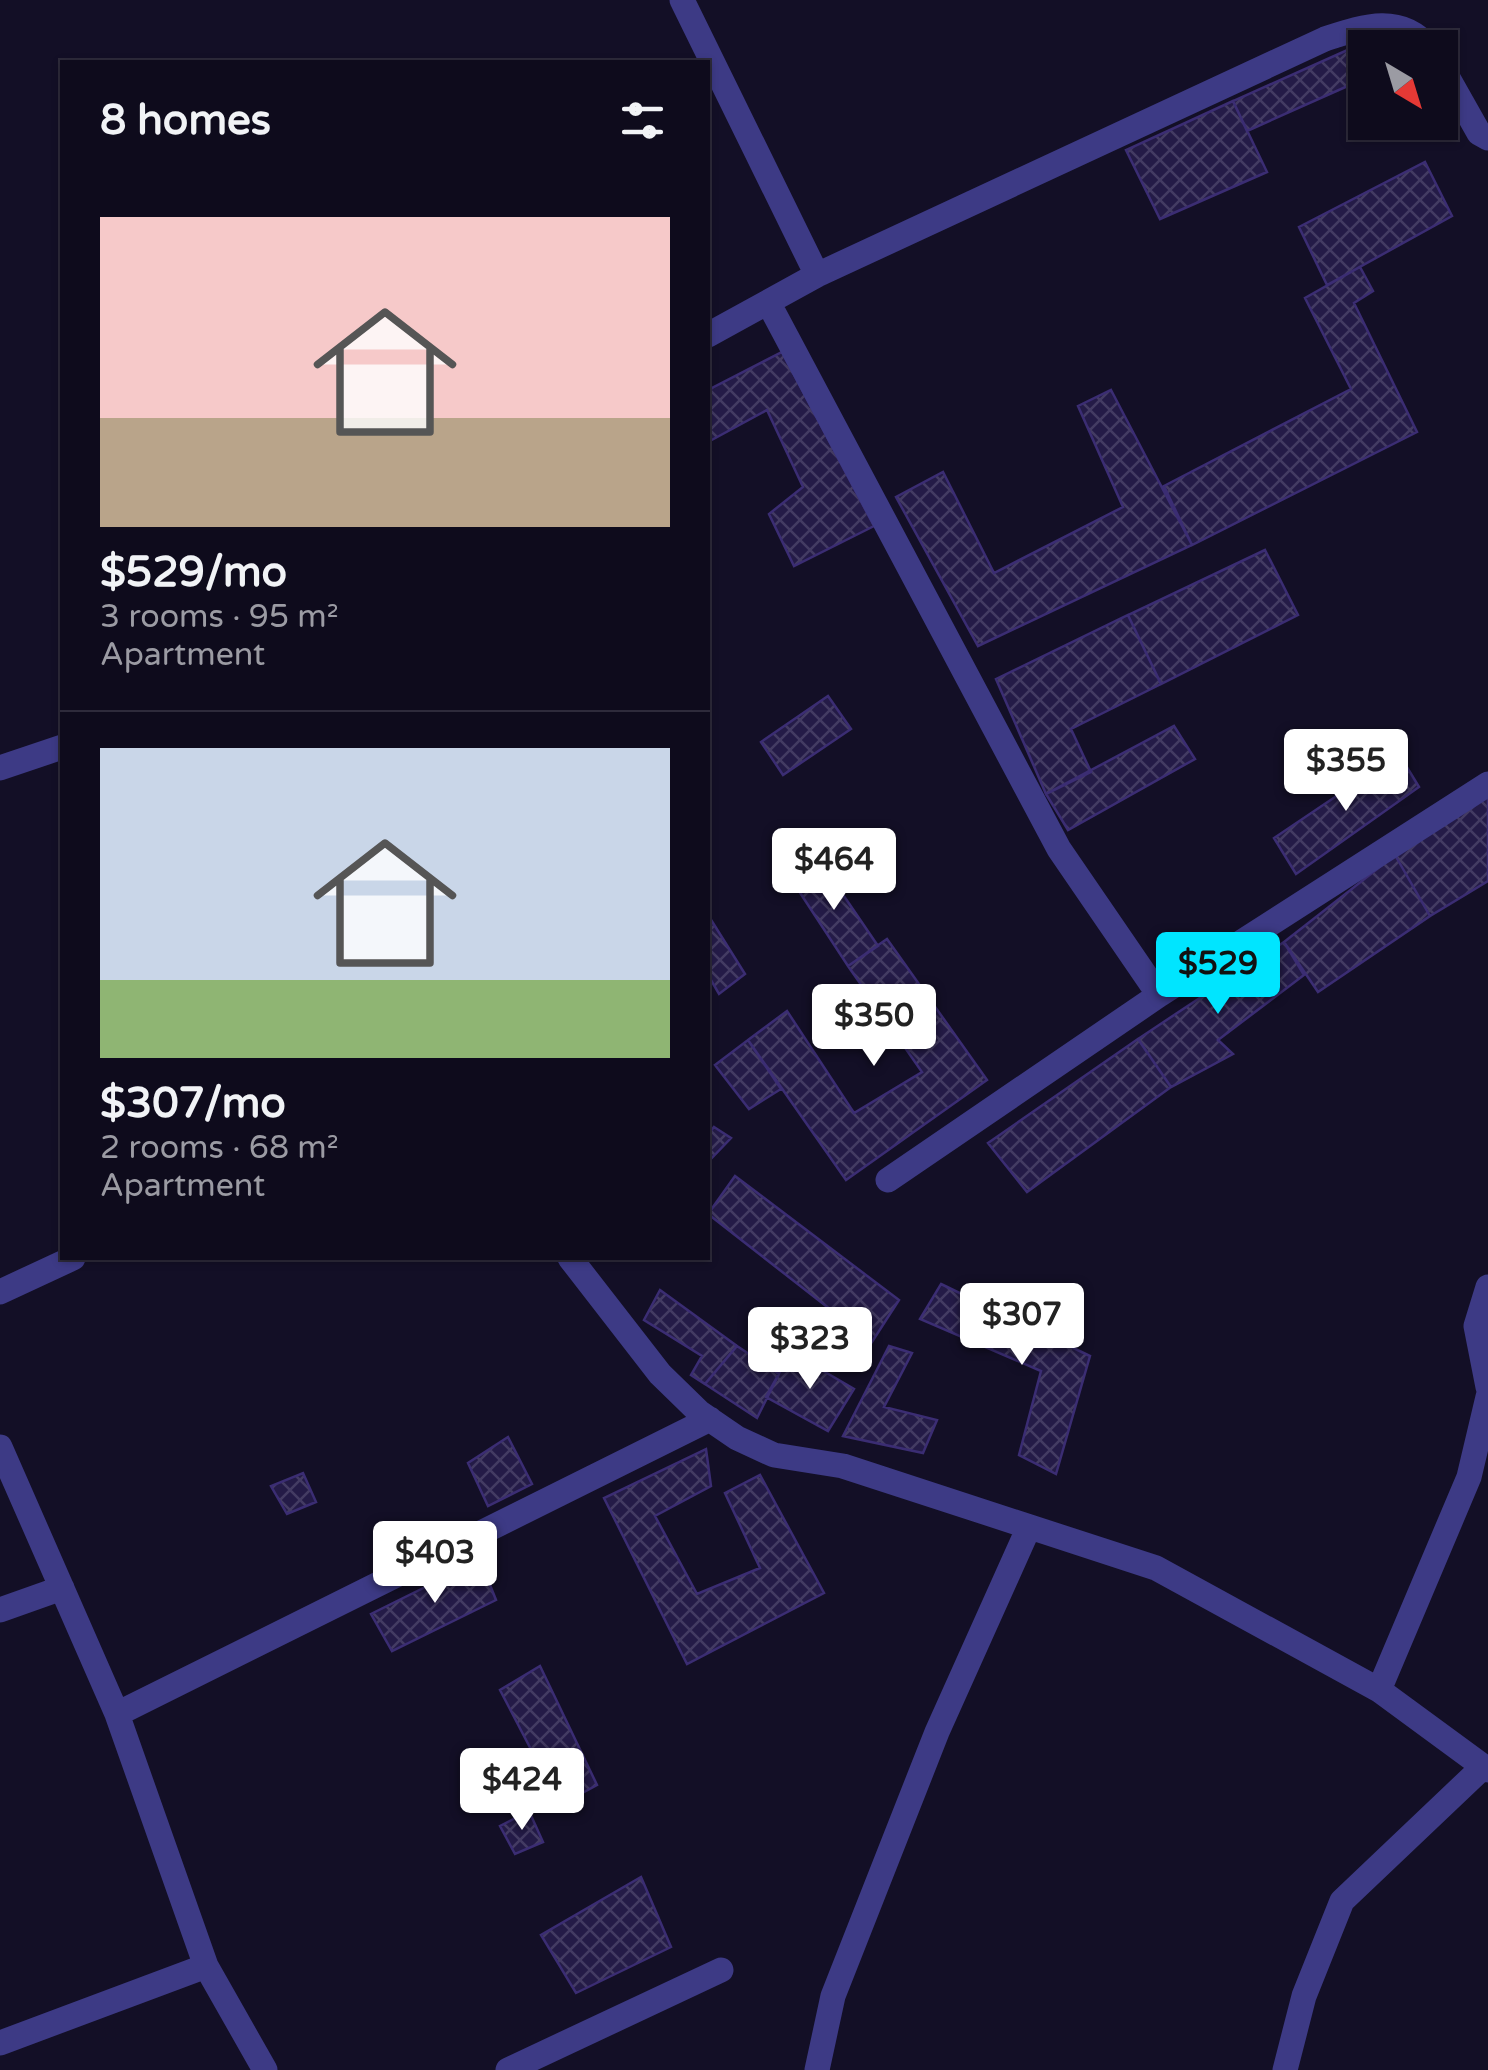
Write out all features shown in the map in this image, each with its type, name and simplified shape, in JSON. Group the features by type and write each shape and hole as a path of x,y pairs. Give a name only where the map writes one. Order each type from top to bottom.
{"street":[{"path":"682,0 817,275"},
{"path":"1352,30 1369,24 1399,26 1404,30"},
{"path":"710,334 817,275 1348,31"},
{"path":"1458,96 1479,133 1488,138"},
{"path":"768,302 1059,849 1160,995"},
{"path":"0,768 60,748"},
{"path":"888,1180 1160,995 1488,784"},
{"path":"0,1292 69,1260"},
{"path":"572,1260 660,1374 710,1419 774,1455 843,1466 1156,1568 1379,1690 1486,1768 1342,1901 1304,1996 1285,2070"},
{"path":"1488,1288 1476,1326 1488,1387"},
{"path":"1379,1690 1482,1451 1488,1397"},
{"path":"117,1714 710,1419"},
{"path":"0,1448 117,1714 206,1966 265,2070"},
{"path":"817,2070 833,1996 937,1732 1029,1527"},
{"path":"0,1610 62,1588"},
{"path":"0,2043 206,1966"},
{"path":"508,2070 721,1970"}],"building":[{"path":"1348,50 1348,86 1247,131 1233,101"},
{"path":"1233,101 1267,172 1160,219 1126,150"},
{"path":"1425,162 1452,216 1327,285 1299,227"},
{"path":"1360,267 1373,291 1354,303 1417,432 1192,545 1164,486 1351,389 1305,298"},
{"path":"782,352 874,526 794,566 769,514 803,487 767,410 710,441 710,389"},
{"path":"1111,390 1192,545 978,646 896,497 943,472 994,573 1123,507 1078,406"},
{"path":"1265,550 1298,615 1161,684 1128,615"},
{"path":"1128,615 1161,684 1071,729 1091,772 1046,794 996,679"},
{"path":"828,696 851,729 783,775 761,742"},
{"path":"1174,726 1195,759 1068,830 1046,794"},
{"path":"1399,754 1419,787 1296,874 1274,838"},
{"path":"1488,795 1488,881 1430,916 1395,855"},
{"path":"1395,855 1430,916 1318,992 1284,942"},
{"path":"818,858 878,946 848,966 791,879"},
{"path":"710,918 745,974 719,994 710,978"},
{"path":"887,939 987,1080 846,1180 748,1040 787,1011 854,1113 922,1072 848,966"},
{"path":"1284,942 1304,975 1218,1040 1233,1054 1171,1087 1138,1039"},
{"path":"1138,1039 1171,1087 1027,1192 988,1143"},
{"path":"748,1040 781,1089 749,1109 715,1065"},
{"path":"714,1127 731,1138 710,1160 710,1132"},
{"path":"735,1176 899,1300 872,1342 710,1216"},
{"path":"941,1284 1090,1356 1056,1474 1019,1455 1041,1371 920,1319"},
{"path":"660,1290 737,1346 705,1384 691,1375 702,1356 644,1320"},
{"path":"737,1346 779,1374 757,1418 705,1384"},
{"path":"889,1346 912,1353 884,1407 937,1420 923,1453 843,1436"},
{"path":"791,1352 854,1389 828,1431 766,1397"},
{"path":"508,1437 532,1484 488,1506 468,1463"},
{"path":"706,1449 711,1486 655,1516 697,1594 760,1568 725,1493 760,1475 824,1593 687,1664 604,1498"},
{"path":"303,1473 316,1502 287,1514 271,1486"},
{"path":"480,1560 496,1600 392,1651 371,1614"},
{"path":"540,1666 597,1785 560,1805 500,1690"},
{"path":"529,1811 543,1842 515,1854 500,1826"},
{"path":"641,1877 671,1947 576,1993 541,1935"}]}
